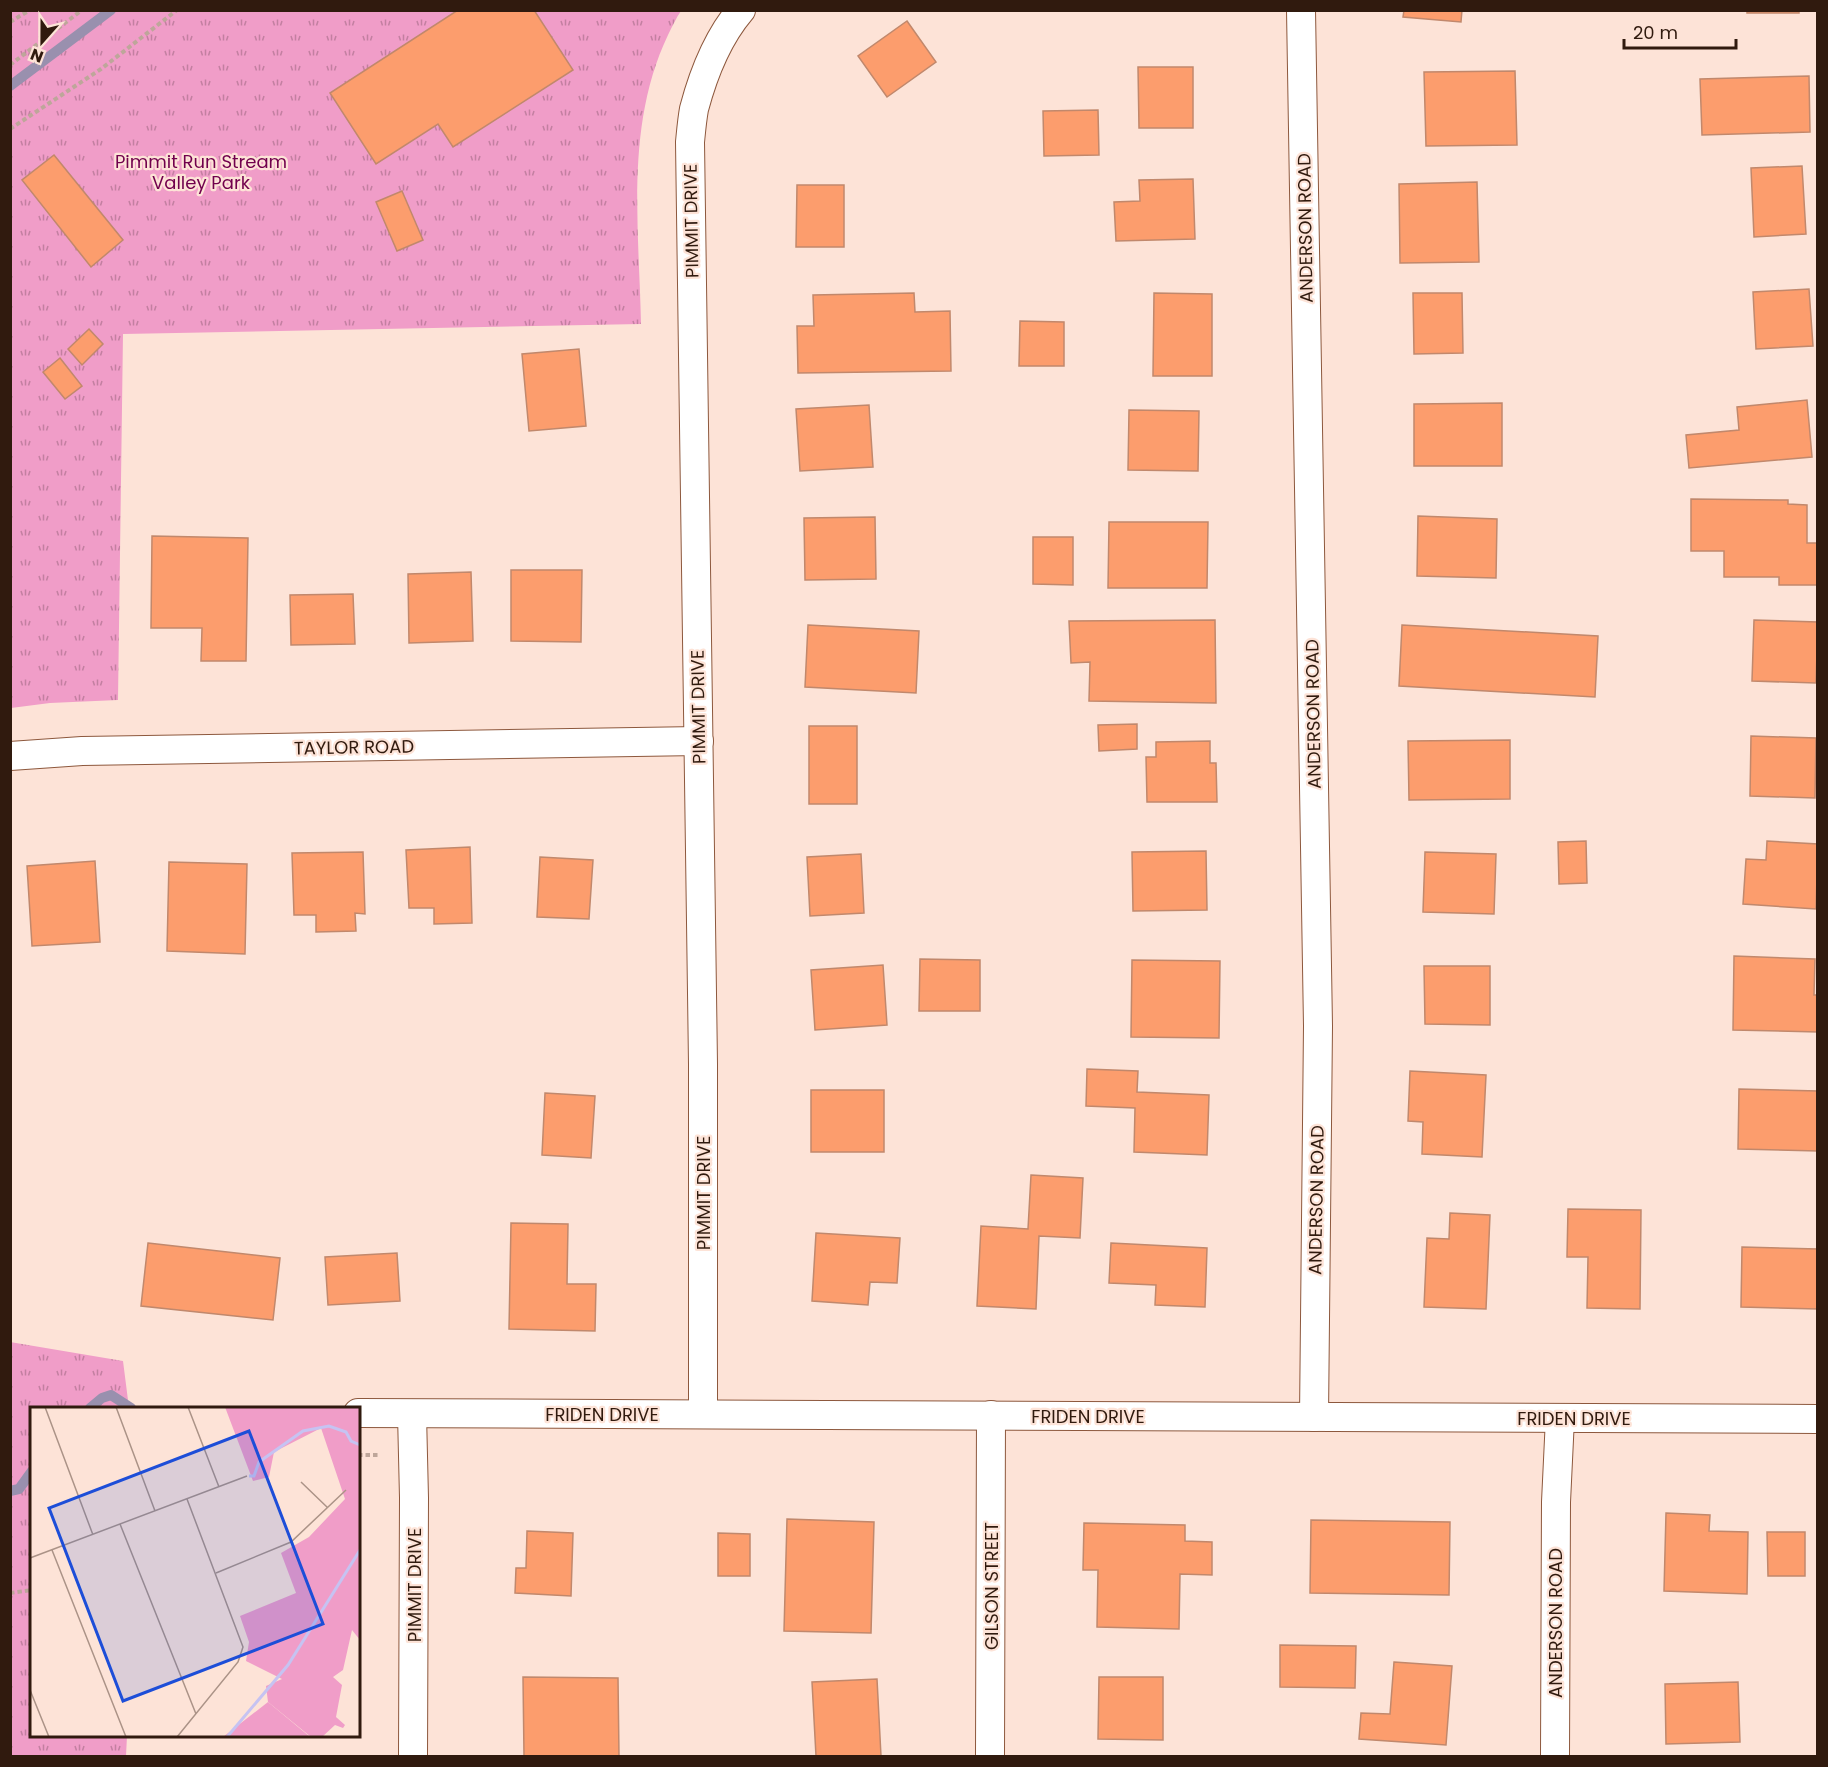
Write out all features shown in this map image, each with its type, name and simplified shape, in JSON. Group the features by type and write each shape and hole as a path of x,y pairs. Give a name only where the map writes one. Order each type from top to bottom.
{"street":[{"name":"PIMMIT DRIVE","path":"703,1414 703,1064 690,142 694,110 710,62 741,10"},
{"name":"ANDERSON ROAD","path":"1301,10 1318,1026 1314,1417"},
{"name":"TAYLOR ROAD","path":"10,756 82,751 699,741"},
{"name":"FRIDEN DRIVE","path":"360,1413 1818,1419"},
{"name":"PIMMIT DRIVE","path":"412,1414 413,1756"},
{"name":"GILSON STREET","path":"990,1756 991,1415"},
{"name":"ANDERSON ROAD","path":"1555,1756 1556,1502 1560,1418"}],"path":[{"path":"10,22 30,10"},
{"path":"10,65 82,10"},
{"path":"10,129 101,69 177,10"},
{"path":"10,1593 30,1590"}],"green space":[{"name":"Pimmit Run Stream Valley Park","path":"10,11 681,11 654,69 645,104 640,140 637,214 641,324 123,334 118,700 50,703 11,708"},
{"path":"10,1342 123,1361 129,1407 30,1407 30,1737 127,1737 126,1756 11,1756"}],"building":[{"path":"458,10 534,10 573,70 453,147 438,124 376,164 330,93"},
{"path":"1404,10 1462,10 1461,22 1403,17"},
{"path":"1747,10 1799,10 1799,13 1747,13"},
{"path":"907,21 936,62 887,97 858,56"},
{"path":"1138,67 1193,67 1193,128 1139,128"},
{"path":"1515,71 1517,145 1426,146 1424,72"},
{"path":"1809,76 1810,132 1702,135 1700,79"},
{"path":"1098,110 1099,155 1044,156 1043,111"},
{"path":"54,155 123,240 91,267 22,180"},
{"path":"1802,166 1806,234 1754,237 1751,168"},
{"path":"1193,179 1195,239 1116,241 1114,202 1140,201 1139,180"},
{"path":"1477,182 1479,262 1400,263 1399,184"},
{"path":"797,185 844,185 844,247 796,247"},
{"path":"402,191 423,240 397,251 376,202"},
{"path":"1809,289 1813,346 1756,349 1753,292"},
{"path":"914,293 915,312 950,311 951,371 798,373 797,326 814,326 813,295"},
{"path":"1154,293 1212,294 1212,376 1153,376"},
{"path":"1413,293 1462,293 1463,353 1414,354"},
{"path":"1020,321 1064,322 1064,366 1019,366"},
{"path":"89,329 103,344 82,365 68,349"},
{"path":"579,349 586,426 529,431 522,354"},
{"path":"60,358 82,386 65,399 43,372"},
{"path":"1807,400 1812,457 1689,468 1686,435 1739,430 1737,407"},
{"path":"1502,403 1502,466 1414,466 1414,404"},
{"path":"869,405 873,467 800,471 796,409"},
{"path":"1129,410 1199,411 1198,471 1128,470"},
{"path":"1691,499 1788,500 1788,504 1807,505 1807,543 1818,543 1818,585 1779,585 1779,577 1724,577 1724,551 1691,551"},
{"path":"1418,516 1497,519 1496,578 1417,576"},
{"path":"875,517 876,579 805,580 804,518"},
{"path":"1109,522 1208,522 1207,588 1108,588"},
{"path":"152,536 248,538 246,661 201,661 202,628 151,628"},
{"path":"1033,537 1073,537 1073,585 1033,584"},
{"path":"511,570 582,570 581,642 511,641"},
{"path":"471,572 473,641 409,643 408,574"},
{"path":"353,594 355,644 291,645 290,595"},
{"path":"1215,620 1216,703 1089,701 1090,662 1071,663 1069,621"},
{"path":"1754,620 1818,622 1816,683 1752,681"},
{"path":"808,625 919,631 916,693 805,687"},
{"path":"1402,625 1598,636 1595,697 1399,686"},
{"path":"1137,724 1137,749 1099,751 1098,725"},
{"path":"809,726 857,726 857,804 809,804"},
{"path":"1751,736 1816,738 1815,798 1750,796"},
{"path":"1510,740 1510,799 1409,800 1408,741"},
{"path":"1210,741 1210,763 1216,763 1217,802 1147,802 1146,757 1156,757 1156,742"},
{"path":"1586,841 1587,883 1559,884 1558,842"},
{"path":"1767,841 1818,844 1816,909 1743,904 1746,859 1766,860"},
{"path":"470,847 472,923 434,924 434,908 409,908 406,850"},
{"path":"1206,851 1207,910 1133,911 1132,852"},
{"path":"363,852 365,914 355,913 356,931 316,932 316,915 294,915 292,853"},
{"path":"1425,852 1496,854 1494,914 1423,912"},
{"path":"861,854 864,913 810,916 807,857"},
{"path":"540,857 593,860 589,919 537,917"},
{"path":"95,861 100,942 32,946 27,866"},
{"path":"169,862 247,864 245,954 167,951"},
{"path":"1734,956 1815,959 1814,995 1818,995 1818,1032 1733,1030"},
{"path":"920,959 980,960 980,1011 919,1011"},
{"path":"1132,960 1220,961 1219,1038 1131,1037"},
{"path":"883,965 887,1025 815,1030 811,970"},
{"path":"1424,966 1490,966 1490,1025 1425,1024"},
{"path":"1087,1069 1138,1071 1137,1092 1209,1095 1207,1155 1134,1152 1135,1108 1086,1106"},
{"path":"1410,1071 1486,1075 1482,1157 1422,1154 1423,1122 1408,1121"},
{"path":"1739,1089 1818,1091 1818,1151 1738,1149"},
{"path":"811,1090 884,1090 884,1152 811,1152"},
{"path":"545,1093 595,1096 591,1158 542,1155"},
{"path":"1031,1175 1083,1178 1080,1238 1039,1236 1036,1309 977,1306 981,1226 1028,1229"},
{"path":"1568,1209 1641,1210 1640,1309 1587,1308 1588,1257 1567,1257"},
{"path":"1450,1213 1490,1215 1486,1309 1424,1307 1427,1238 1449,1239"},
{"path":"511,1223 568,1224 567,1284 596,1284 595,1331 509,1329"},
{"path":"816,1233 900,1238 897,1283 870,1282 868,1305 812,1301"},
{"path":"148,1243 280,1258 273,1320 141,1306"},
{"path":"1111,1243 1207,1248 1205,1307 1155,1305 1156,1285 1109,1283"},
{"path":"1742,1247 1818,1249 1818,1309 1741,1307"},
{"path":"397,1253 400,1301 328,1305 325,1257"},
{"path":"1666,1513 1710,1515 1709,1531 1748,1532 1747,1594 1664,1591"},
{"path":"787,1519 874,1522 871,1633 784,1631"},
{"path":"1311,1520 1450,1522 1449,1595 1310,1593"},
{"path":"1084,1523 1185,1525 1185,1541 1212,1542 1212,1575 1180,1574 1179,1629 1097,1627 1098,1570 1083,1570"},
{"path":"527,1531 573,1533 571,1596 515,1593 516,1568 526,1568"},
{"path":"1767,1532 1805,1532 1805,1576 1768,1576"},
{"path":"718,1533 750,1534 750,1576 718,1576"},
{"path":"1280,1645 1356,1646 1355,1688 1280,1687"},
{"path":"1394,1662 1452,1666 1446,1745 1359,1739 1361,1713 1390,1714"},
{"path":"523,1677 618,1678 619,1756 524,1756"},
{"path":"1099,1677 1163,1677 1163,1740 1098,1739"},
{"path":"877,1679 881,1756 816,1756 812,1682"},
{"path":"1738,1682 1740,1742 1666,1744 1665,1684"}],"waterway":[{"path":"10,86 111,10"},
{"path":"91,1407 102,1398 111,1395 129,1407"},
{"path":"10,1491 19,1489 30,1474"}]}
